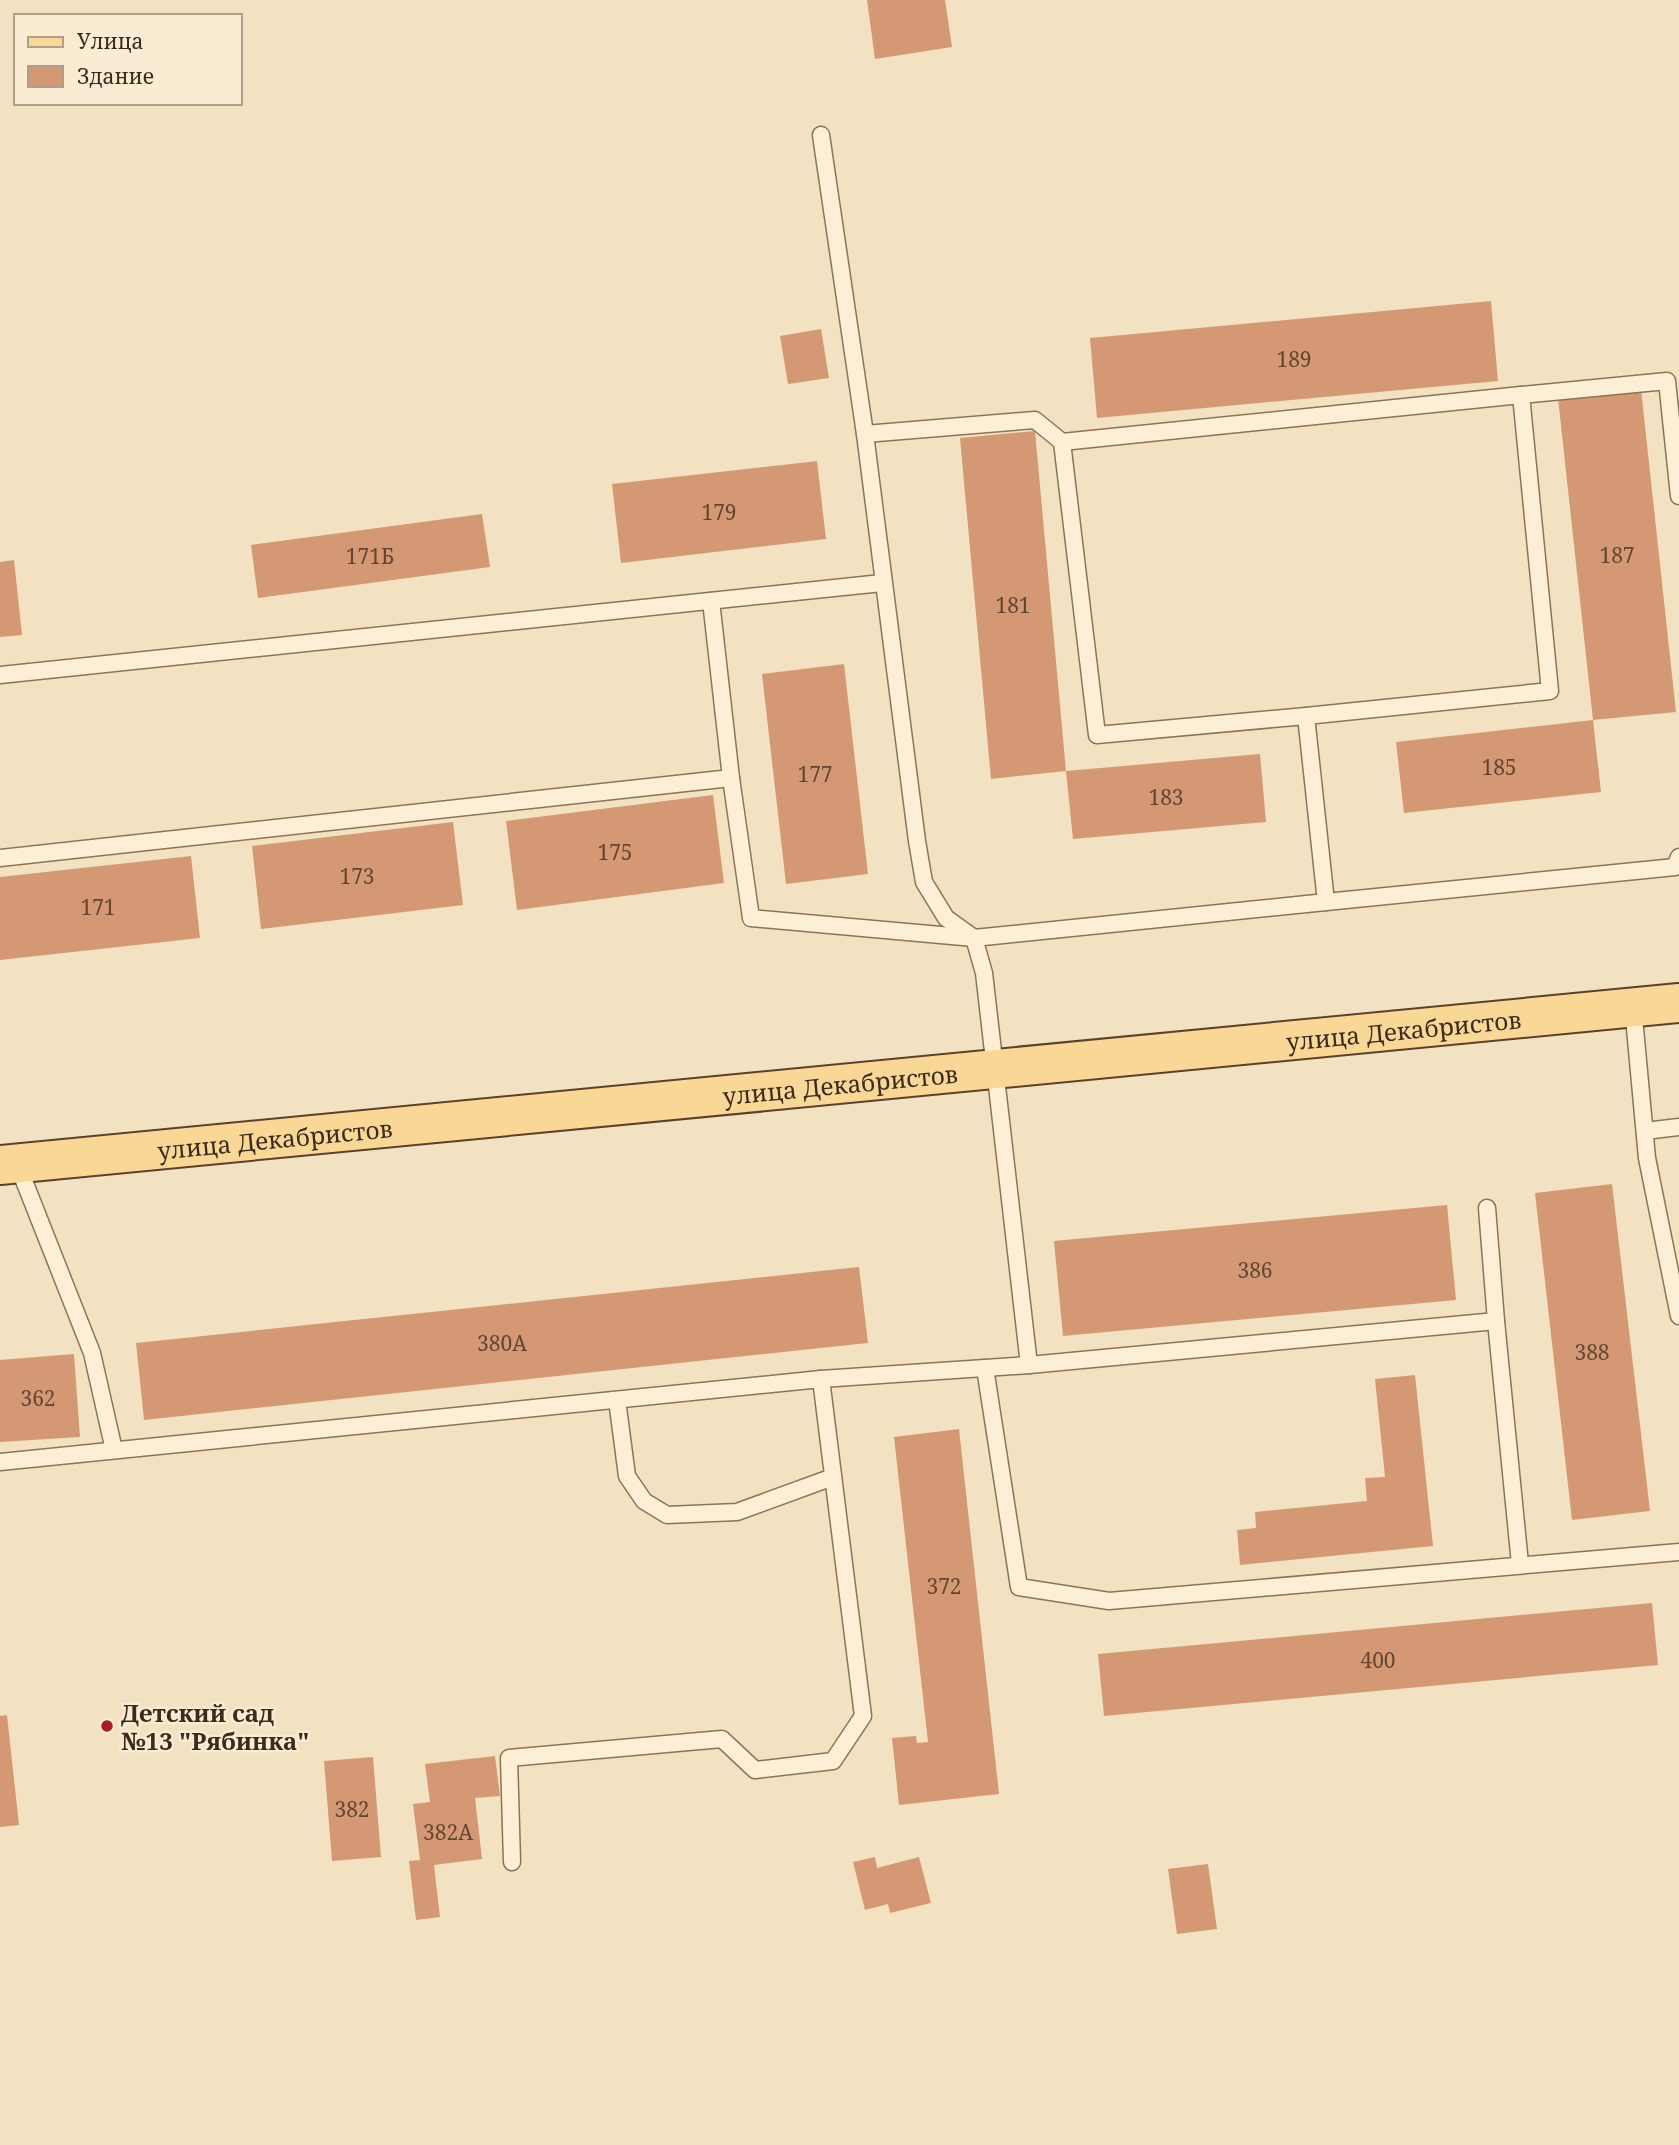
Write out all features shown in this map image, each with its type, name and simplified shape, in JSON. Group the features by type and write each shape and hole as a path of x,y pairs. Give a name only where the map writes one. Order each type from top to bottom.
{"main road":[{"name":"улица Декабристов","path":"8,1164 1679,1003"}],"lane":[{"path":"821,135 865,434 904,757 924,882 946,918 974,938 984,973 1029,1365"},
{"path":"1062,442 1667,381 1679,496"},
{"path":"865,434 1035,420 1062,442 1097,735 1550,691 1521,395"},
{"path":"0,675 882,583"},
{"path":"711,601 731,778 751,918 974,938 1675,867 1679,857"},
{"path":"1306,716 1326,902"},
{"path":"0,858 731,778"},
{"path":"1633,1007 1647,1158 1678,1306"},
{"path":"1645,1131 1679,1127"},
{"path":"8,1164 93,1353 114,1450"},
{"path":"1487,1208 1520,1563"},
{"path":"0,1462 821,1379 1029,1365 1496,1321"},
{"path":"985,1368 1019,1587 1109,1601 1520,1563 1679,1552"},
{"path":"512,1862 509,1758 722,1739 755,1770 833,1761 863,1716 821,1379"},
{"path":"617,1400 626,1476 644,1501 667,1515 737,1512 833,1477"}],"building":[{"path":"867,0 945,0 952,47 875,59"},
{"path":"1491,301 1498,381 1097,418 1090,338"},
{"path":"821,329 829,378 788,384 780,336"},
{"path":"1641,389 1676,712 1593,720 1558,398"},
{"path":"1035,431 1066,771 991,779 960,438"},
{"path":"817,461 826,539 621,563 612,484"},
{"path":"482,514 490,567 258,598 251,545"},
{"path":"14,560 22,635 0,637 0,562"},
{"path":"844,664 868,874 786,884 762,674"},
{"path":"1593,720 1601,792 1404,813 1396,742"},
{"path":"1260,754 1266,822 1073,839 1066,771"},
{"path":"713,795 724,883 517,910 506,821"},
{"path":"453,822 463,905 261,929 252,846"},
{"path":"191,856 200,938 0,960 0,877"},
{"path":"1612,1184 1650,1511 1572,1520 1535,1193"},
{"path":"1447,1205 1456,1300 1063,1336 1054,1241"},
{"path":"859,1267 868,1343 144,1420 136,1343"},
{"path":"74,1354 80,1437 0,1442 0,1360"},
{"path":"1415,1375 1433,1546 1240,1565 1237,1530 1256,1528 1255,1512 1367,1501 1365,1478 1385,1477 1375,1379"},
{"path":"959,1429 999,1794 899,1805 892,1738 916,1736 917,1743 928,1742 894,1437"},
{"path":"1652,1603 1658,1665 1104,1716 1098,1654"},
{"path":"7,1715 19,1825 0,1827 0,1716"},
{"path":"495,1756 500,1796 475,1798 482,1859 434,1865 440,1917 416,1920 409,1861 420,1860 413,1804 430,1802 425,1764"},
{"path":"373,1757 381,1857 332,1861 324,1761"},
{"path":"875,1857 877,1868 919,1857 931,1903 890,1913 888,1904 865,1910 853,1862"},
{"path":"1208,1864 1217,1929 1177,1934 1168,1869"}],"place":[{"name":"Детский сад №13 \"Рябинка\"","path":"107,1726"}]}
